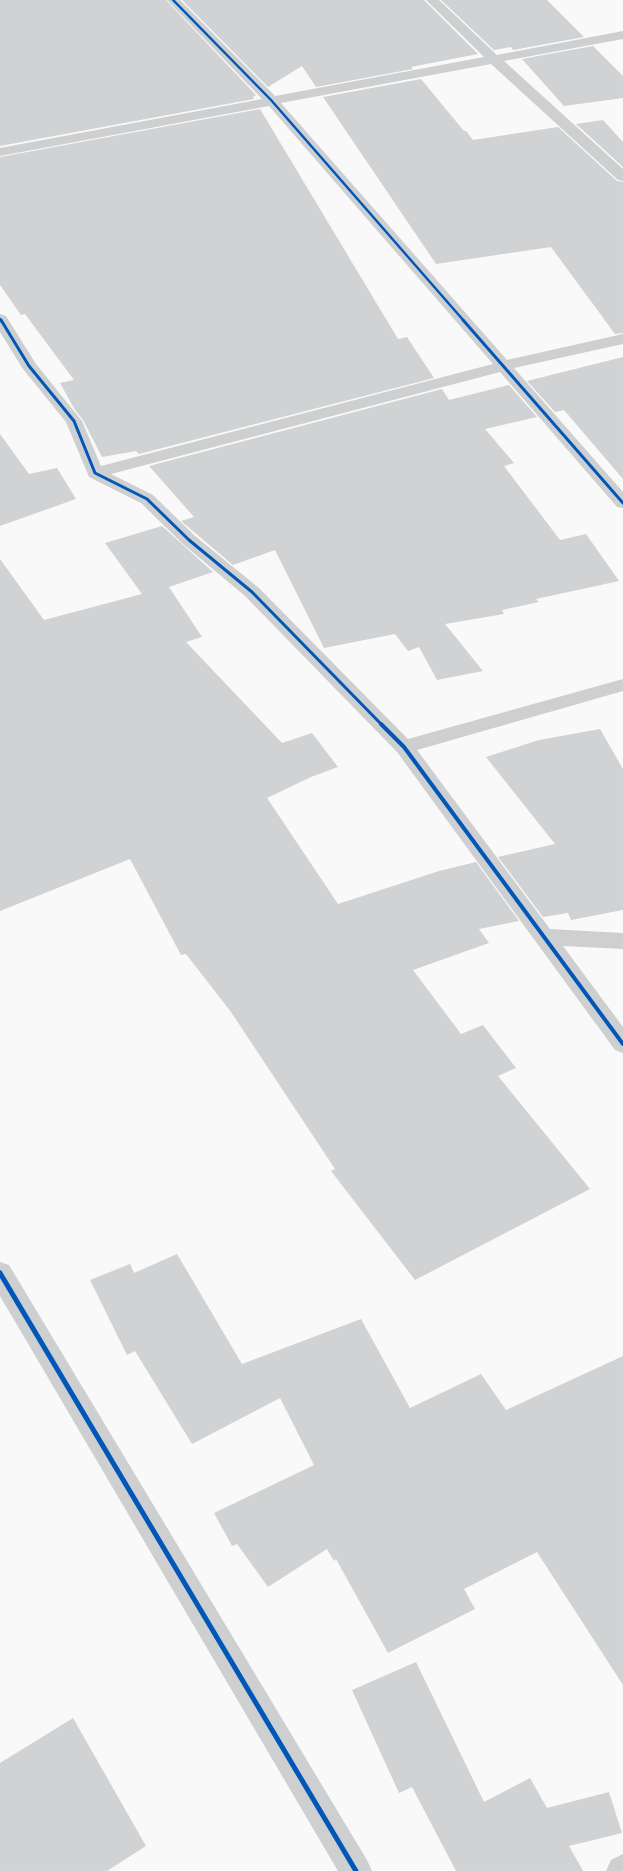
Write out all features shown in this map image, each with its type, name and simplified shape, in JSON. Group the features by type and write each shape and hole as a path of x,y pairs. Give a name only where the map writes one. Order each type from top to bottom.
{"street":[{"path":"173,0 271,100 623,503"},
{"path":"432,0 623,177"},
{"path":"0,152 623,35"},
{"path":"0,319 29,366 74,421 95,473 147,499 189,540 252,592 404,747 623,1044"},
{"path":"95,473 503,366 623,339"},
{"path":"404,747 623,685"},
{"path":"543,937 623,941"},
{"path":"0,1273 356,1871"}],"building":[{"path":"0,0 166,0 256,95 253,97 254,99 0,146"},
{"path":"182,0 424,0 478,54 411,67 413,69 316,87 302,66 268,87"},
{"path":"441,0 547,0 584,37 513,50 511,47 494,50"},
{"path":"593,46 623,76 623,98 564,106 522,59"},
{"path":"421,79 473,140 558,127 617,181 623,182 623,333 615,334 551,247 436,264 323,97"},
{"path":"260,109 398,339 407,337 434,378 139,454 136,451 102,457 83,420 75,410 60,383 74,380 25,314 21,315 0,285 0,157"},
{"path":"603,120 623,142 623,167 576,124"},
{"path":"623,357 623,479 564,410 555,412 527,381"},
{"path":"509,385 537,417 485,429 514,463 504,466 560,540 586,534 619,581 536,599 539,602 502,610 504,614 445,624 483,671 437,680 419,647 408,651 395,634 324,648 275,550 233,565 181,521 194,517 149,466 442,389 449,400"},
{"path":"0,434 29,474 57,468 76,499 0,526"},
{"path":"162,526 213,572 169,587 202,637 186,642 282,743 312,733 338,767 311,777 267,798 338,904 439,871 476,862 519,921 479,929 489,943 413,970 461,1034 483,1025 516,1068 498,1076 590,1189 415,1280 331,1171 335,1169 231,1012 186,954 181,955 130,859 0,911 0,559 44,620 142,594 105,543"},
{"path":"600,729 623,769 623,910 571,920 568,913 543,917 498,857 555,844 486,757 539,740"},
{"path":"177,1254 242,1364 361,1319 410,1408 481,1374 506,1410 623,1356 623,1685 537,1552 464,1589 475,1609 388,1653 336,1559 334,1561 327,1549 268,1587 237,1544 232,1546 214,1513 314,1465 280,1398 192,1444 135,1351 127,1355 90,1280 130,1264 134,1273"},
{"path":"416,1662 484,1802 530,1778 547,1808 609,1792 622,1833 569,1846 583,1871 456,1871 412,1787 399,1793 352,1690"},
{"path":"73,1718 146,1846 107,1871 0,1871 0,1763"}],"cycle path":[{"path":"173,0 271,100 623,503"},
{"path":"0,319 29,366 74,421 95,473 147,499 189,540 252,592 404,747 623,1044"},
{"path":"0,1273 356,1871"}]}
